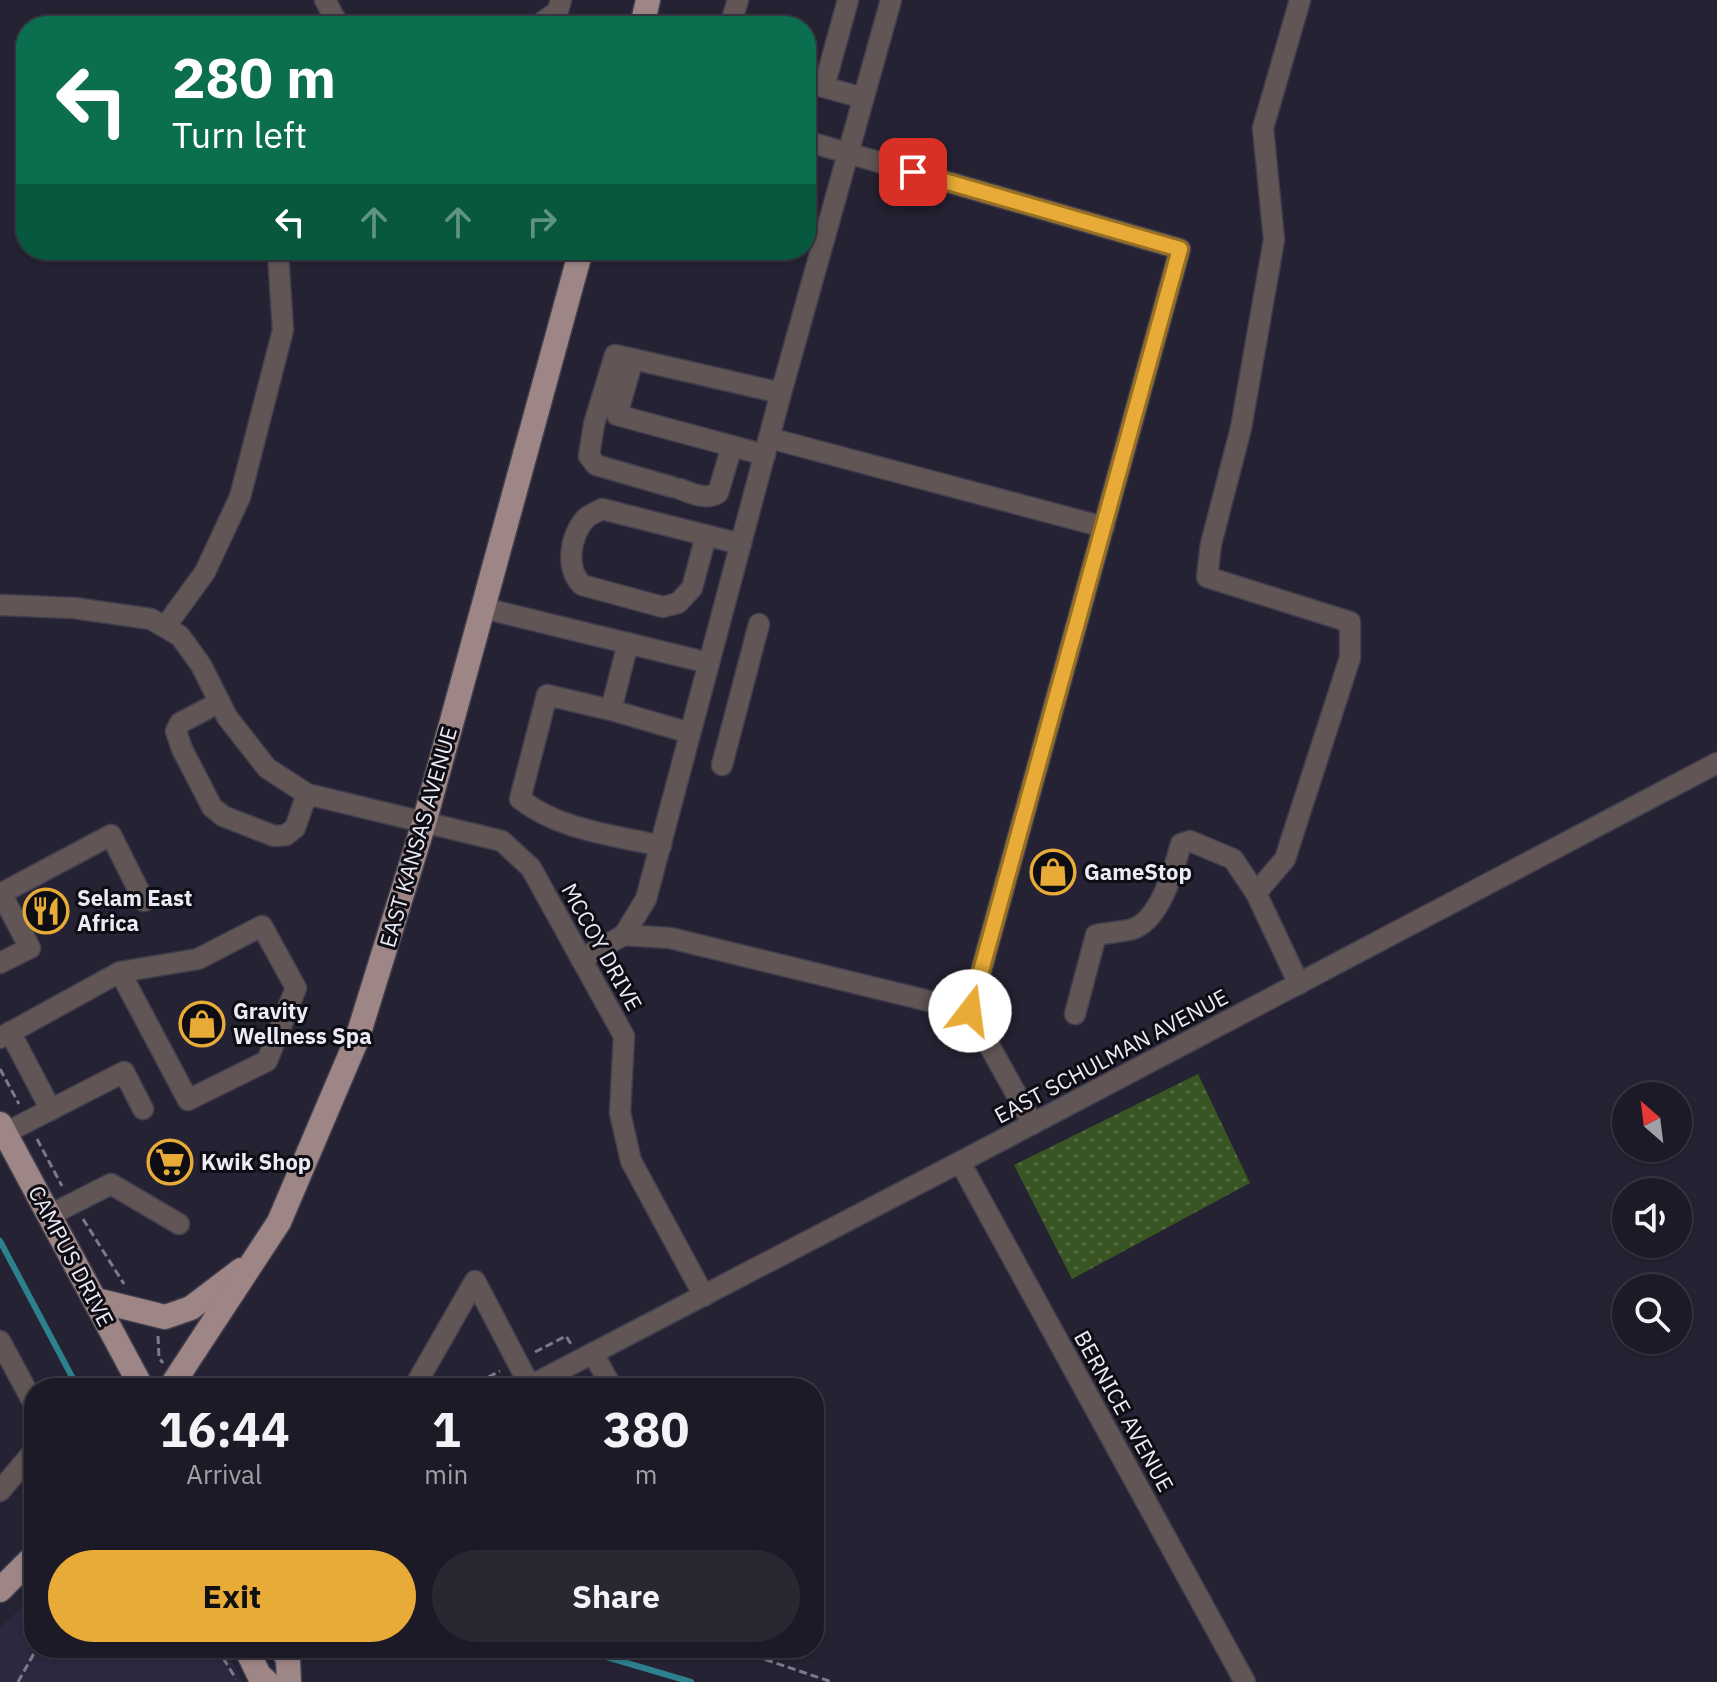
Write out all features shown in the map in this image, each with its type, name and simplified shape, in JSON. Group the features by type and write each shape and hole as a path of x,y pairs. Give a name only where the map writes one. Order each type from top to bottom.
{"main road":[{"name":"EAST KANSAS AVENUE","path":"177,1378 279,1222 357,1039 424,823 578,260"},
{"name":"CAMPUS DRIVE","path":"2,1128 137,1378"},
{"path":"96,1300 165,1317 191,1308 254,1260"},
{"path":"0,1592 24,1567"},
{"path":"0,1592 24,1581"},
{"path":"251,1658 259,1675 267,1682"},
{"path":"287,1658 289,1682"}],"street":[{"path":"551,16 558,11 561,0"},
{"path":"816,82 848,0"},
{"path":"581,959 624,935 646,899 781,393 891,0"},
{"path":"1256,893 1285,859 1350,658 1350,622 1207,577 1211,544 1241,428 1274,240 1263,128 1300,0"},
{"path":"816,85 863,98"},
{"path":"816,144 1180,249 970,1011 1033,1124"},
{"path":"0,605 74,608 151,619 165,627 205,572 240,497 283,330 278,260"},
{"path":"624,357 781,393"},
{"path":"624,357 617,415 732,446 767,446 1104,527"},
{"path":"624,357 594,424 589,456 596,465 701,496 711,496 718,493 732,446"},
{"path":"706,536 692,588 678,603 663,607 582,585 569,565 586,517 602,509 741,544"},
{"path":"483,608 709,663"},
{"path":"722,765 759,624"},
{"name":"MCCOY DRIVE","path":"165,627 180,636 201,665 227,717 267,768 307,794 502,841 531,868 624,1036 620,1113 631,1161 704,1296"},
{"path":"611,710 628,643"},
{"path":"661,846 571,825 535,810 520,799 547,695 690,733"},
{"path":"220,702 180,723 176,731 212,807 223,816 274,836 286,835 295,828 307,794"},
{"name":"EAST SCHULMAN AVENUE","path":"545,1378 1717,763"},
{"path":"0,963 30,948 1,894 111,835 144,901"},
{"path":"1075,1014 1096,935 1131,930 1143,921 1162,900 1181,844 1190,841 1233,859 1256,893 1299,984"},
{"path":"51,1110 5,1035 120,972 198,959 262,926 296,988 267,1061 188,1100 120,972"},
{"path":"624,935 670,938 970,1011"},
{"path":"2,1128 51,1110 124,1072 143,1109"},
{"name":"BERNICE AVENUE","path":"960,1162 1245,1682"},
{"path":"50,1215 111,1184 179,1224"},
{"path":"419,1378 475,1281 524,1378"},
{"path":"0,1341 24,1385"},
{"path":"593,1353 607,1378"},
{"path":"0,1491 24,1463"}],"path":[{"path":"158,1325 159,1358"},
{"path":"486,1378 492,1375"},
{"path":"18,1682 31,1658"},
{"path":"223,1658 237,1682"},
{"path":"761,1658 832,1682"}],"shaded area":[{"path":"24,1606 24,1658 230,1658 243,1682 0,1682 0,1627"}],"green space":[{"path":"1198,1074 1250,1183 1072,1279 1014,1165"}],"waterway":[{"path":"0,1241 73,1378"},
{"path":"610,1658 691,1682"}],"place":[{"name":"GameStop","path":"1053,872"},
{"name":"Selam East Africa","path":"46,911"},
{"name":"Gravity Wellness Spa","path":"202,1024"},
{"name":"Kwik Shop","path":"170,1162"}],"route":[{"path":"913,172 1180,249 970,1011"}]}
